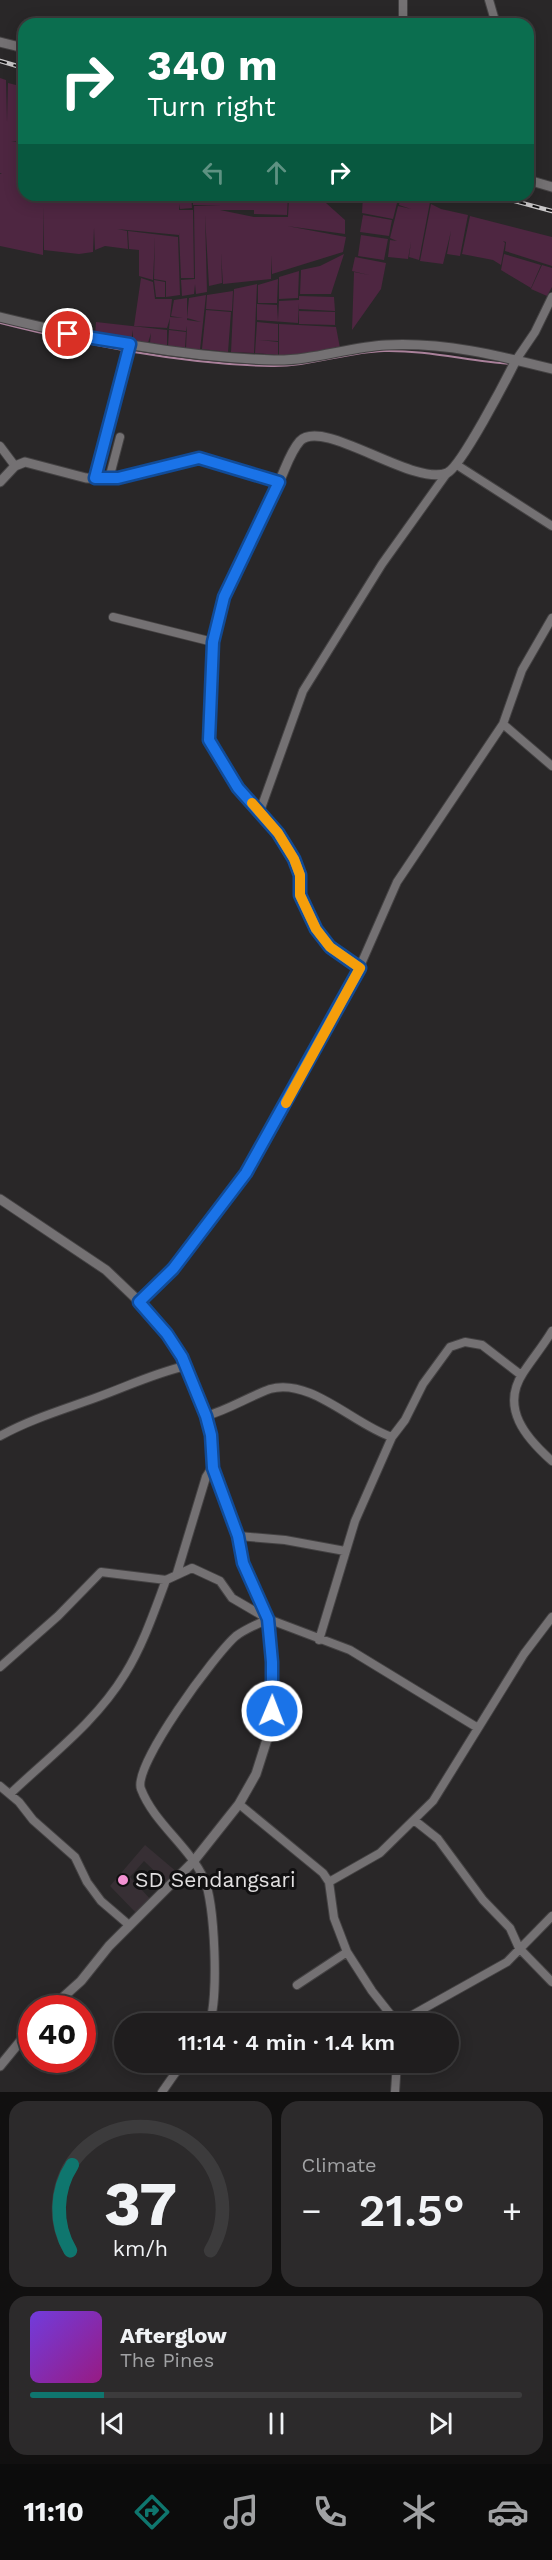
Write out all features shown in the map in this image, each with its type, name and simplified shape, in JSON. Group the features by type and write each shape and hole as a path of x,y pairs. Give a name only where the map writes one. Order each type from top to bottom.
{"street":[{"path":"403,18 404,0"},
{"path":"489,0 494,18"},
{"path":"0,42 18,46"},
{"path":"534,182 552,187"},
{"path":"260,812 303,691 382,564 447,473 457,465 515,361 535,332 552,297"},
{"path":"0,317 129,348 199,355 276,360 384,345 432,344 552,369"},
{"path":"95,478 129,348"},
{"path":"109,479 120,437"},
{"path":"360,968 330,947 316,929 300,895 300,875 294,859 260,812 238,788 209,740 213,642 224,597 300,442 307,437 321,437 349,445 427,475 447,473"},
{"path":"0,446 15,466"},
{"path":"0,482 15,466 25,462 86,478 109,479 199,458 279,482"},
{"path":"457,465 552,526"},
{"path":"113,617 213,642"},
{"path":"139,1302 179,1261 246,1173 360,968 397,882 503,724 522,670 552,618"},
{"path":"503,724 552,766"},
{"path":"0,1199 106,1270 139,1302 167,1334 186,1366 206,1416 211,1435 213,1466 238,1536 243,1563 268,1619 273,1696 271,1727 256,1774 239,1804 193,1862 129,1925 81,1981 65,1995"},
{"path":"552,1331 521,1375 513,1395 519,1425 531,1442 552,1461"},
{"path":"319,1640 345,1551 375,1469 392,1437 405,1420 423,1384 450,1347 465,1342 482,1345 521,1375"},
{"path":"0,1436 29,1420 94,1398 161,1371 186,1366"},
{"path":"206,1416 270,1389 283,1387 314,1396 392,1437"},
{"path":"177,1573 206,1477 213,1466"},
{"path":"238,1536 285,1540 345,1551"},
{"path":"10,1794 74,1737 125,1675 143,1641 166,1580 192,1568 205,1572 220,1581 232,1598 268,1619 350,1650 478,1728"},
{"path":"0,1667 58,1616 101,1572 166,1580"},
{"path":"329,1882 380,1853 433,1801 524,1654 552,1617"},
{"path":"212,2013 215,2004 209,1897 204,1879 141,1789 141,1773 159,1738 202,1675 236,1635 268,1619"},
{"path":"0,1786 33,1820 75,1857 87,1882 101,1901 129,1925"},
{"path":"239,1804 323,1874 329,1882 334,1918 347,1952 372,1991 390,2013"},
{"path":"414,1820 438,1839 483,1900 510,1928 519,1948 552,1982"},
{"path":"416,2013 507,1962 552,1916"},
{"path":"297,1985 347,1952"},
{"path":"0,2066 18,2044"},
{"path":"162,2092 175,2073"},
{"path":"395,2092 396,2073"}],"shaded area":[{"path":"0,78 6,80 7,122 8,83 18,86 18,141 11,141 18,142 18,201 191,201 192,208 180,209 179,204 179,210 193,210 194,278 181,278 179,232 179,235 117,229 127,231 128,249 105,246 95,250 94,228 93,252 79,254 44,250 43,207 43,255 0,246 0,174 2,174 0,173"},
{"path":"193,201 288,201 287,215 254,214 254,210 220,210 254,217 288,217 289,201 326,203 345,220 345,234 287,226 346,237 343,252 272,274 271,255 271,279 223,284 221,253 222,283 209,286 205,215 207,292 196,294 195,284 194,294 182,296 181,280 195,279 194,206 221,205 193,205"},
{"path":"363,201 398,201 393,219 362,213"},
{"path":"400,201 430,202 419,260 409,257 411,242 408,259 388,257 390,240 397,241 390,238 398,206 411,209 399,205"},
{"path":"431,204 441,209 468,215 460,256 447,254 451,231 443,264 420,261"},
{"path":"363,215 392,220 389,236 360,232"},
{"path":"470,216 552,237 552,266 505,251 506,242 503,241 505,243 501,265 493,260 462,254"},
{"path":"128,231 178,237 180,295 166,297 166,281 154,279 155,237 153,280 139,276 139,250 129,249"},
{"path":"361,235 388,239 384,260 358,256"},
{"path":"344,254 331,294 300,294 301,270 320,266"},
{"path":"504,254 541,265 531,288 501,270"},
{"path":"355,257 386,263 381,289 352,330 354,272 369,275 352,271"},
{"path":"542,265 552,268 552,287 547,296 531,289"},
{"path":"299,271 298,298 279,299 279,277"},
{"path":"141,278 153,282 155,299 172,299 170,317 183,318 171,316 174,300 187,298 187,318 189,298 206,295 200,350 186,348 187,326 186,331 169,329 170,318 167,328 134,326"},
{"path":"278,279 277,303 258,303 258,285"},
{"path":"154,280 165,282 165,297 156,297"},
{"path":"257,284 254,353 231,352 234,289"},
{"path":"233,291 232,311 206,309 207,295"},
{"path":"299,296 334,297 335,311 299,309 299,302 298,323 257,320 257,304 277,305 278,321 279,301 299,300"},
{"path":"206,310 231,312 228,352 202,349"},
{"path":"299,311 335,312 335,325 299,324"},
{"path":"96,322 167,330 167,346 150,343 151,333 148,343 133,340 133,330 131,341 95,335"},
{"path":"257,322 278,324 278,341 259,340 278,342 278,355 255,353"},
{"path":"279,324 336,327 340,348 299,356 279,355"},
{"path":"169,330 186,332 185,348 168,346"},
{"name":"SD Sendangsari","path":"145,1845 178,1873 168,1884 144,1861 130,1877 151,1900 138,1915 110,1886"}],"waterway":[{"path":"0,323 134,352 202,362 285,366 384,351 416,352 511,364"}],"railway":[{"path":"0,61 18,66"},
{"path":"514,201 552,211"}],"slow traffic":[{"path":"252,803 278,833 294,859 300,875 300,895 316,929 340,956 360,968 286,1103"}],"place":[{"name":"SD Sendangsari","path":"123,1880"}],"route":[{"path":"68,334 130,344 95,478 118,478 185,459 199,458 265,480 279,482 270,496 224,597 213,642 209,740 238,788 278,833 294,859 300,875 300,895 316,929 340,956 360,968 246,1173 206,1229 173,1269 139,1302 167,1334 182,1357 196,1386 206,1416 211,1435 213,1468 238,1536 243,1563 268,1619 272,1662 272,1711"}]}
